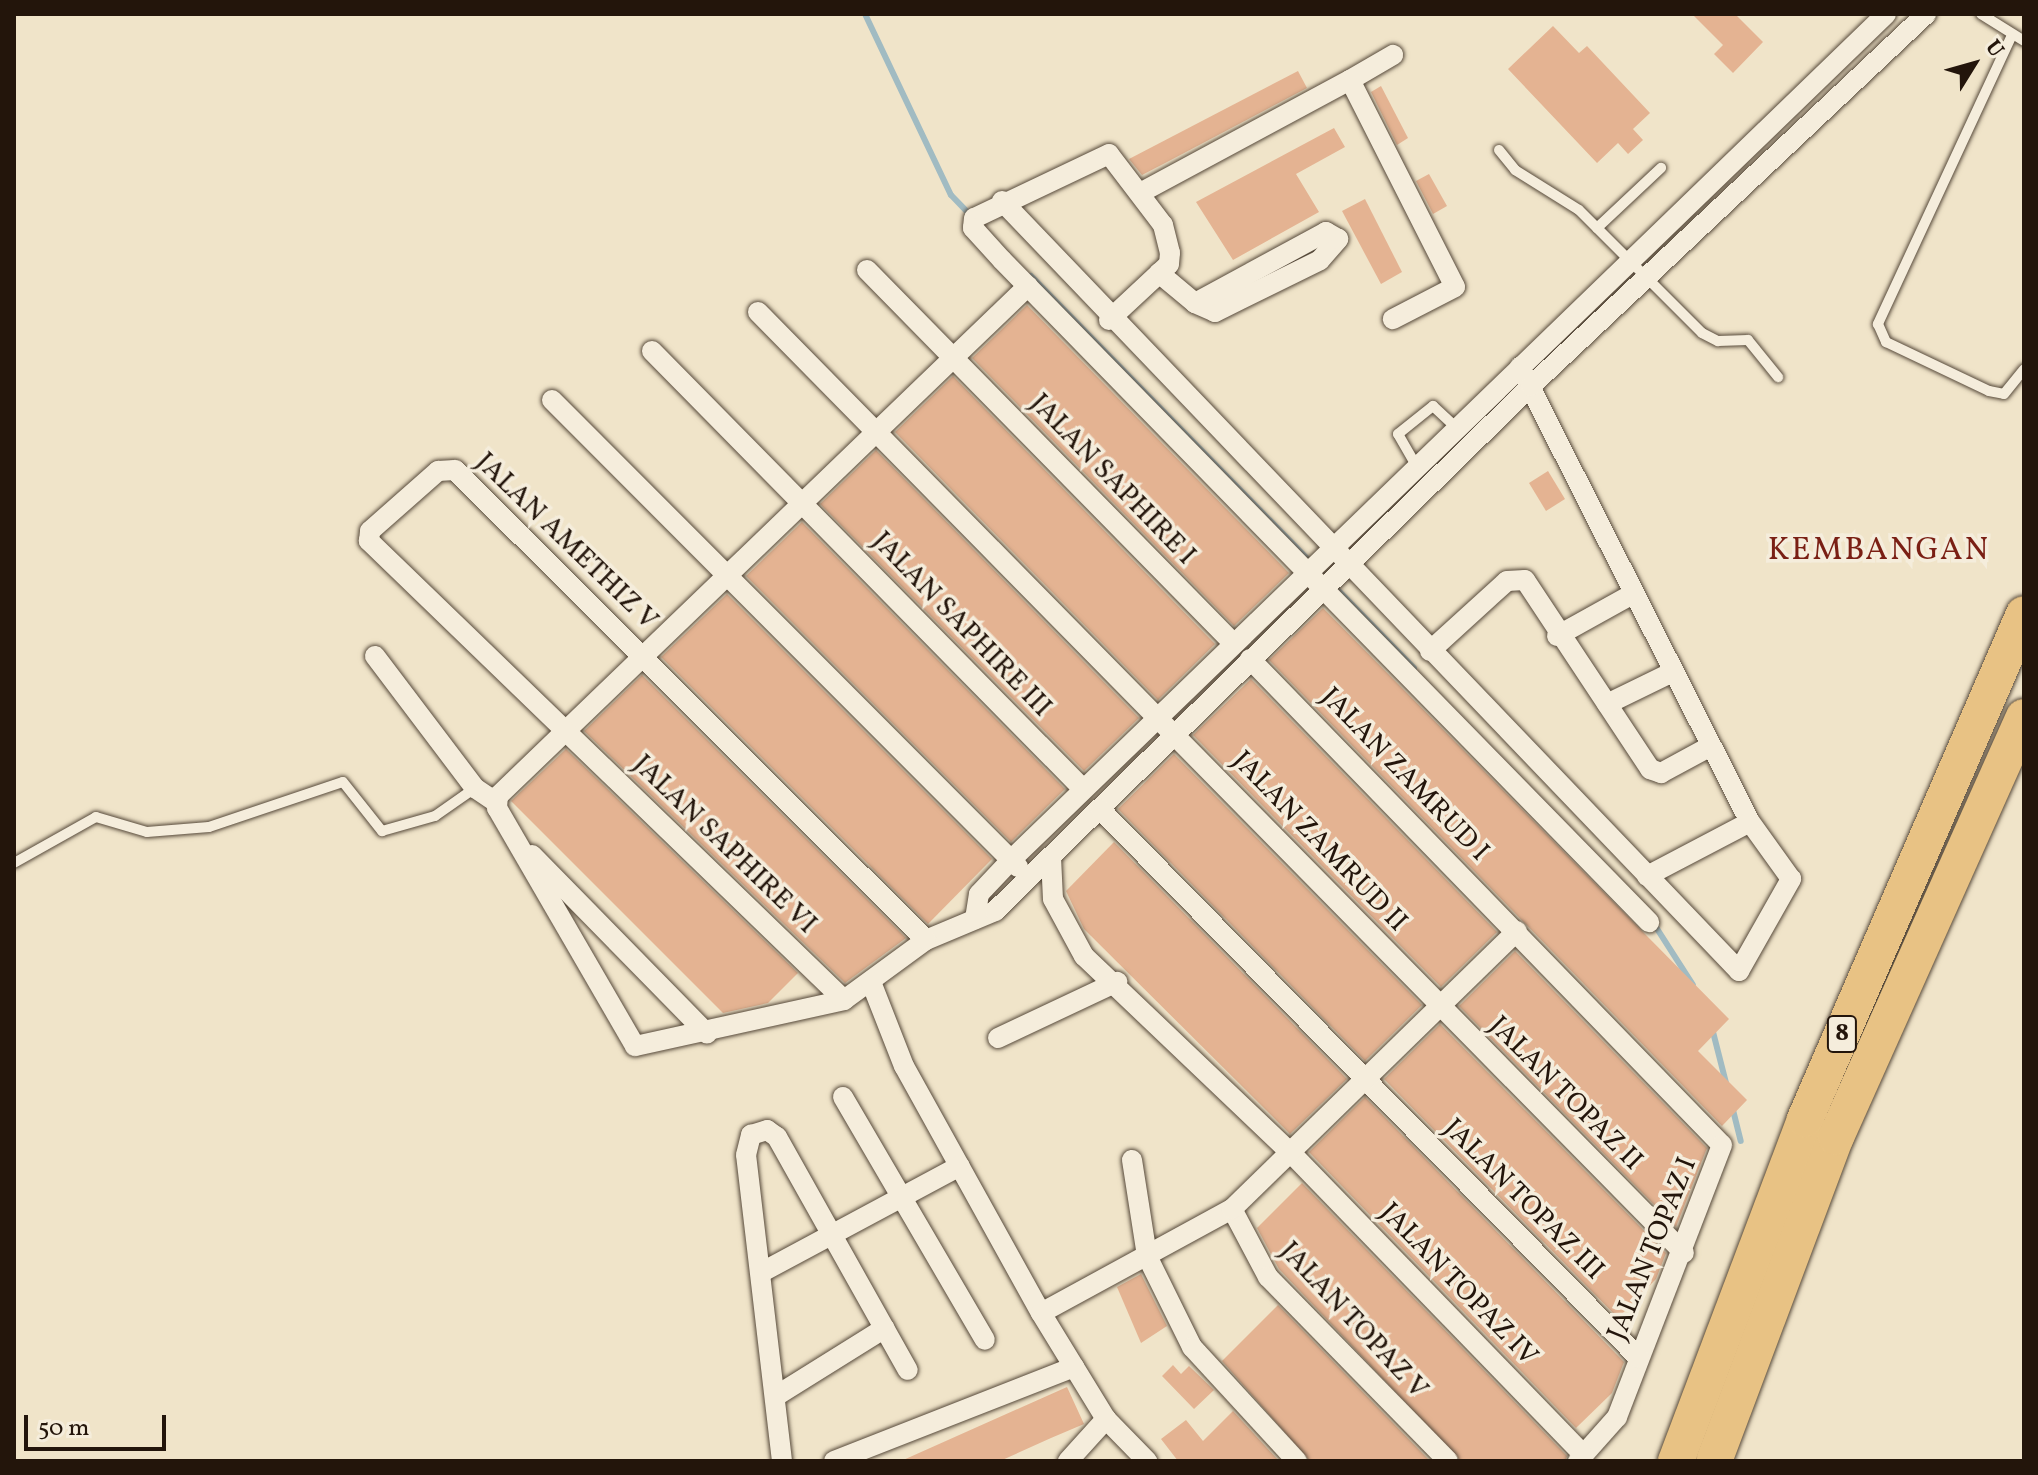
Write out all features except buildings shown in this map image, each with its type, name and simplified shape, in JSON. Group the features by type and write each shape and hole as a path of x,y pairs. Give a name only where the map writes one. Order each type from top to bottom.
{"highway":[{"name":"8","path":"1676,1461 1805,1119 2024,614"},
{"name":"8","path":"1714,1461 1836,1137 2024,717"}],"street":[{"path":"375,656 475,788 496,802 512,835 635,1046 707,1034 844,1000 926,940 995,911 1531,386 1922,15"},
{"path":"975,919 979,894 1011,860 1631,262 1880,16 1899,40"},
{"path":"1140,193 1393,55"},
{"path":"1350,80 1455,287 1393,319"},
{"path":"1109,320 1169,264 1170,243 1140,193 1105,152 1002,201 975,218 1028,286 1320,560 1436,679 1647,876 1735,971 1743,970 1791,879 1750,822 1631,595 1520,367"},
{"path":"1002,201 1320,560 1430,651 1436,679 1649,922"},
{"path":"1159,273 1195,303 1215,312 1320,260 1338,239 1326,232 1195,303"},
{"name":"JALAN SAPHIRE I","path":"867,270 1233,643"},
{"path":"496,802 799,500 1028,286"},
{"name":"JALAN ZAMRUD II","path":"758,312 1441,1008"},
{"name":"JALAN SAPHIRE III","path":"652,351 1083,789"},
{"path":"552,400 723,575 1029,878"},
{"name":"JALAN AMETHIZ V","path":"425,598 368,536 446,468 644,656"},
{"path":"1430,651 1515,577 1525,580 1557,636 1655,773 1711,746"},
{"path":"1557,636 1631,595"},
{"name":"JALAN SAPHIRE VI","path":"425,598 844,1000"},
{"path":"644,656 926,940"},
{"name":"JALAN ZAMRUD I","path":"1250,659 1517,931"},
{"path":"1607,704 1673,672"},
{"name":"JALAN TOPAZ III","path":"1100,809 1639,1358"},
{"path":"1647,876 1750,822"},
{"path":"512,835 707,1034"},
{"name":"JALAN TOPAZ IV","path":"1051,857 1053,899 1084,956 1117,982 1292,1154 1581,1458"},
{"path":"1041,1313 1232,1209 1367,1081 1517,931"},
{"name":"JALAN TOPAZ I","path":"1517,931 1719,1137 1720,1155 1617,1417 1581,1458"},
{"path":"871,982 904,1066 1041,1313 1106,1419 1147,1461"},
{"path":"998,1038 1117,982"},
{"name":"JALAN TOPAZ II","path":"1441,1008 1684,1253"},
{"path":"843,1097 985,1340"},
{"path":"782,1461 764,1271 746,1155 755,1133 777,1137 908,1370"},
{"path":"1132,1160 1147,1256 1192,1347 1297,1461"},
{"path":"764,1271 960,1166"},
{"name":"JALAN TOPAZ V","path":"1232,1209 1268,1277 1448,1461"},
{"path":"776,1396 885,1328"},
{"path":"834,1461 1074,1367"},
{"path":"1068,1461 1106,1419"}],"lane":[{"path":"1981,14 2024,41"},
{"path":"2012,35 1878,324 1886,342 1989,391 2004,394 2024,369"},
{"path":"1499,150 1597,228 1711,340 1756,345 1778,377"},
{"path":"1597,228 1661,168"},
{"path":"1417,467 1398,434 1429,406 1457,428"},
{"path":"14,863 96,817 147,832 209,827 343,782 382,831 435,816 475,788"}],"waterway":[{"path":"865,14 951,195 972,217"},
{"path":"1031,276 1414,668"},
{"path":"1654,924 1693,985"},
{"path":"1712,1028 1726,1083"},
{"path":"1732,1106 1741,1141"}],"district":[{"name":"KEMBANGAN","path":"1879,551"}]}
